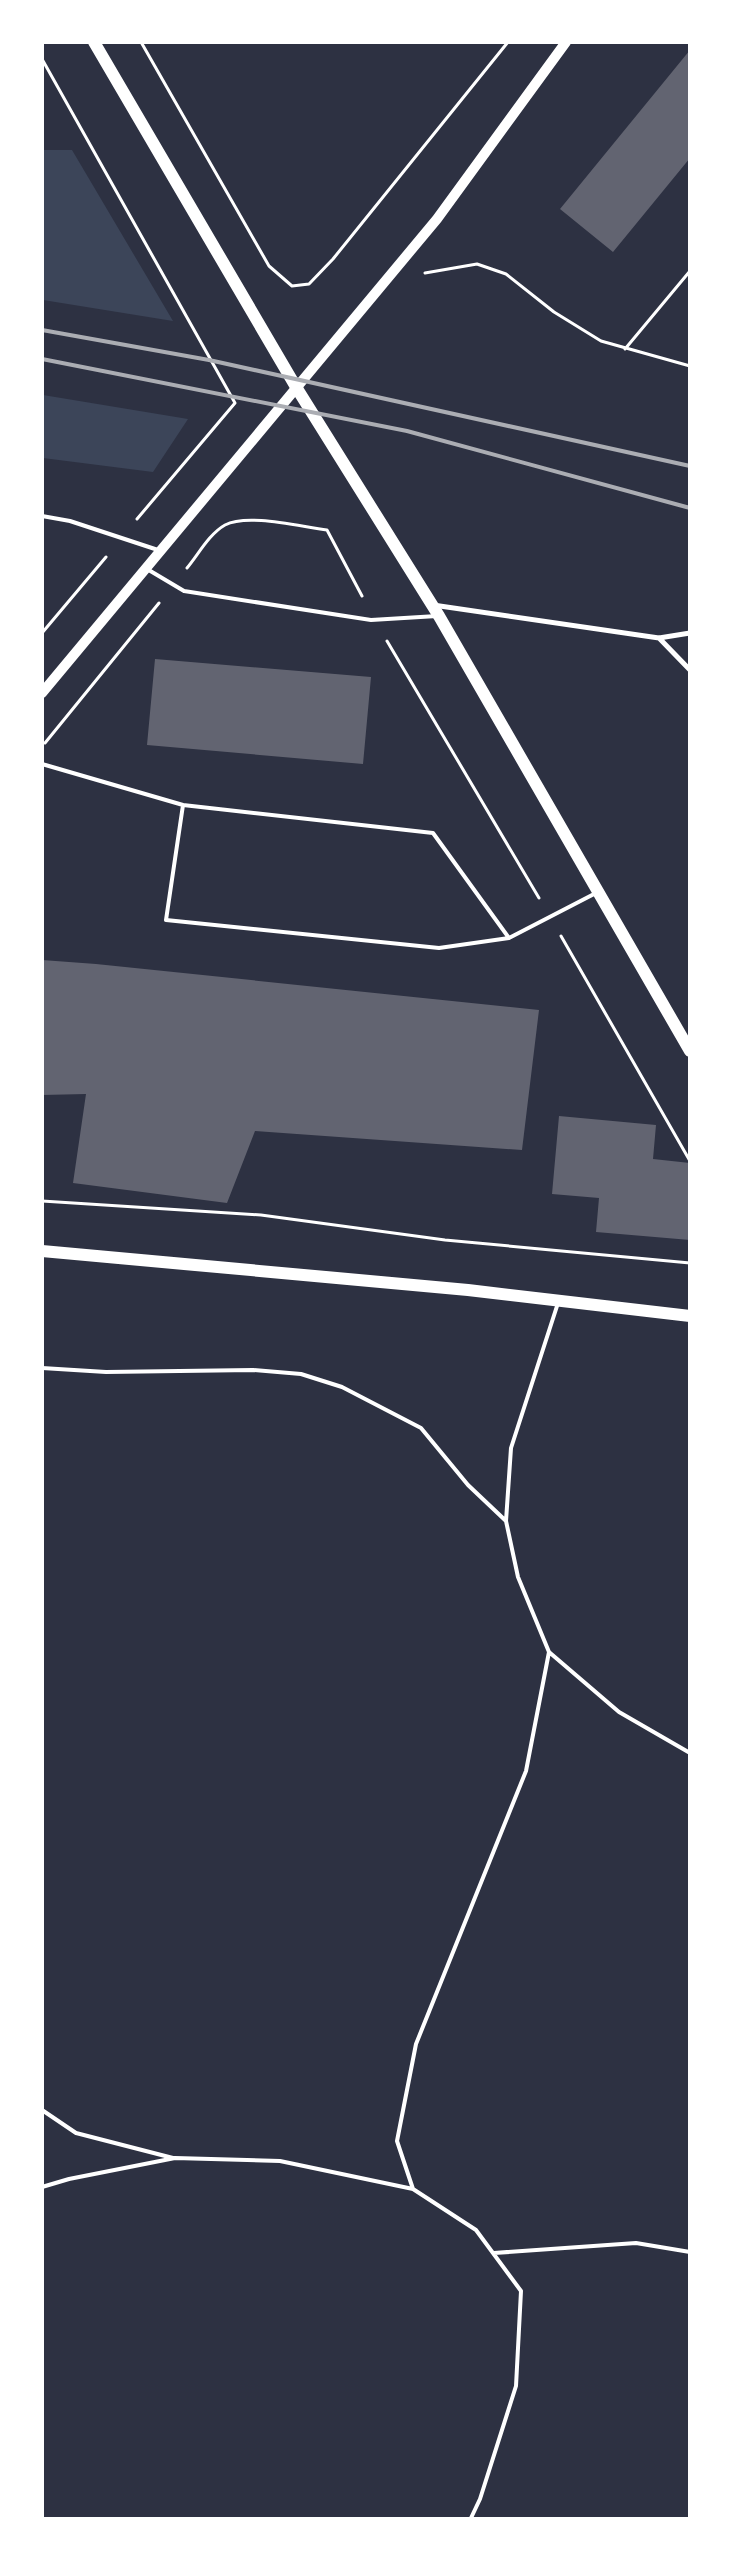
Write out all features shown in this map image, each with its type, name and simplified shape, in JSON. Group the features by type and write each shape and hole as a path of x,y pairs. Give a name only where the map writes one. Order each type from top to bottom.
{"main road":[{"path":"94,42 296,387 439,616 690,1051"},
{"path":"42,693 437,219 566,42"},
{"path":"42,1251 558,1301 690,1316"}],"street":[{"path":"430,604 658,638 690,633"},
{"path":"658,638 690,670"}],"lane":[{"path":"42,516 70,520 160,551"},
{"path":"146,568 184,591 374,620 439,616"},
{"path":"42,764 183,806 433,833 509,938"},
{"path":"183,806 166,920 439,948 509,938 598,892"},
{"path":"558,1301 511,1448 506,1521 518,1577 549,1652 619,1712 690,1753"},
{"path":"42,1368 158,1373 253,1370 301,1374 334,1384 421,1428 468,1485 506,1521"},
{"path":"412,2189 397,2141 416,2044 526,1771 549,1652"},
{"path":"42,2110 76,2133 175,2158 280,2161 412,2189 476,2230 521,2291 516,2386 480,2499 471,2518"},
{"path":"42,2188 69,2179 175,2158"},
{"path":"494,2253 636,2243 690,2252"}],"path":[{"path":"141,42 269,266 292,286 309,284 333,259 508,42"},
{"path":"42,59 235,403"},
{"path":"389,276 439,271 477,264 506,274 554,312 601,341 690,366"},
{"path":"625,349 690,271"},
{"path":"42,746 174,585 214,533 225,525 242,520 327,530 374,620 550,916 690,1161"},
{"path":"42,1200 261,1215 445,1240 690,1263"}],"shaded area":[{"path":"43,150 72,150 173,321 43,300"},
{"path":"42,395 188,419 153,472 43,458"}],"building":[{"path":"690,50 690,158 613,252 560,209"},
{"path":"155,659 371,677 363,764 147,745"},
{"path":"42,960 539,1010 522,1150 255,1131 227,1203 73,1183 86,1094 42,1095"},
{"path":"559,1116 656,1125 653,1159 690,1163 690,1240 596,1232 599,1198 552,1194"}],"railway":[{"path":"42,330 209,360 690,466"},
{"path":"42,359 407,431 690,508"}]}
